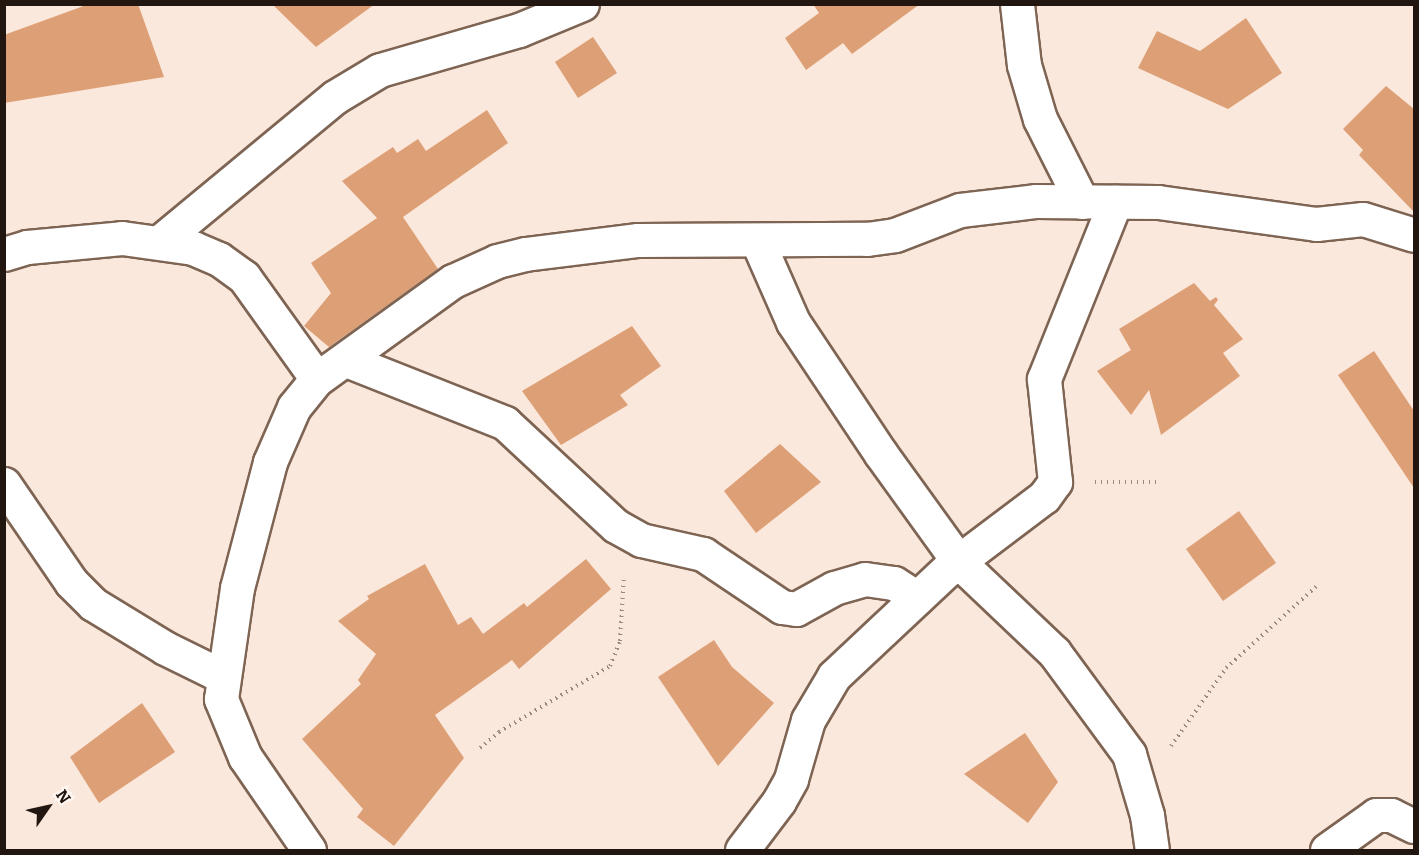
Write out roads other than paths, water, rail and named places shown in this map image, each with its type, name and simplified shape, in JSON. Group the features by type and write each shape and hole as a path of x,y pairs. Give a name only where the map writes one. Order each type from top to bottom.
{"street":[{"path":"162,240 335,97 380,70 519,30 582,4"},
{"path":"1017,4 1024,65 1041,119 1082,201"},
{"path":"309,850 245,758 230,728 221,699 222,676 237,588 270,462 294,407 317,379 453,281 497,261 525,254 638,240 867,239 895,235 960,210 1036,201 1158,202 1317,224 1363,219 1414,235"},
{"path":"742,850 757,834 791,779 820,695 834,676 959,562 1044,497 1055,482 1044,379 1115,201"},
{"path":"4,254 89,240 162,240 219,259 244,277 317,379"},
{"path":"757,240 772,281 820,368 959,562 1053,652 1096,706 1129,754 1152,850"},
{"path":"346,360 505,423 627,532 641,540 703,554 783,607 795,609 834,588 865,579 894,583 917,598"},
{"path":"4,484 71,582 93,604 165,648 222,676"},
{"path":"1328,850 1363,822 1376,815 1407,816"}]}
